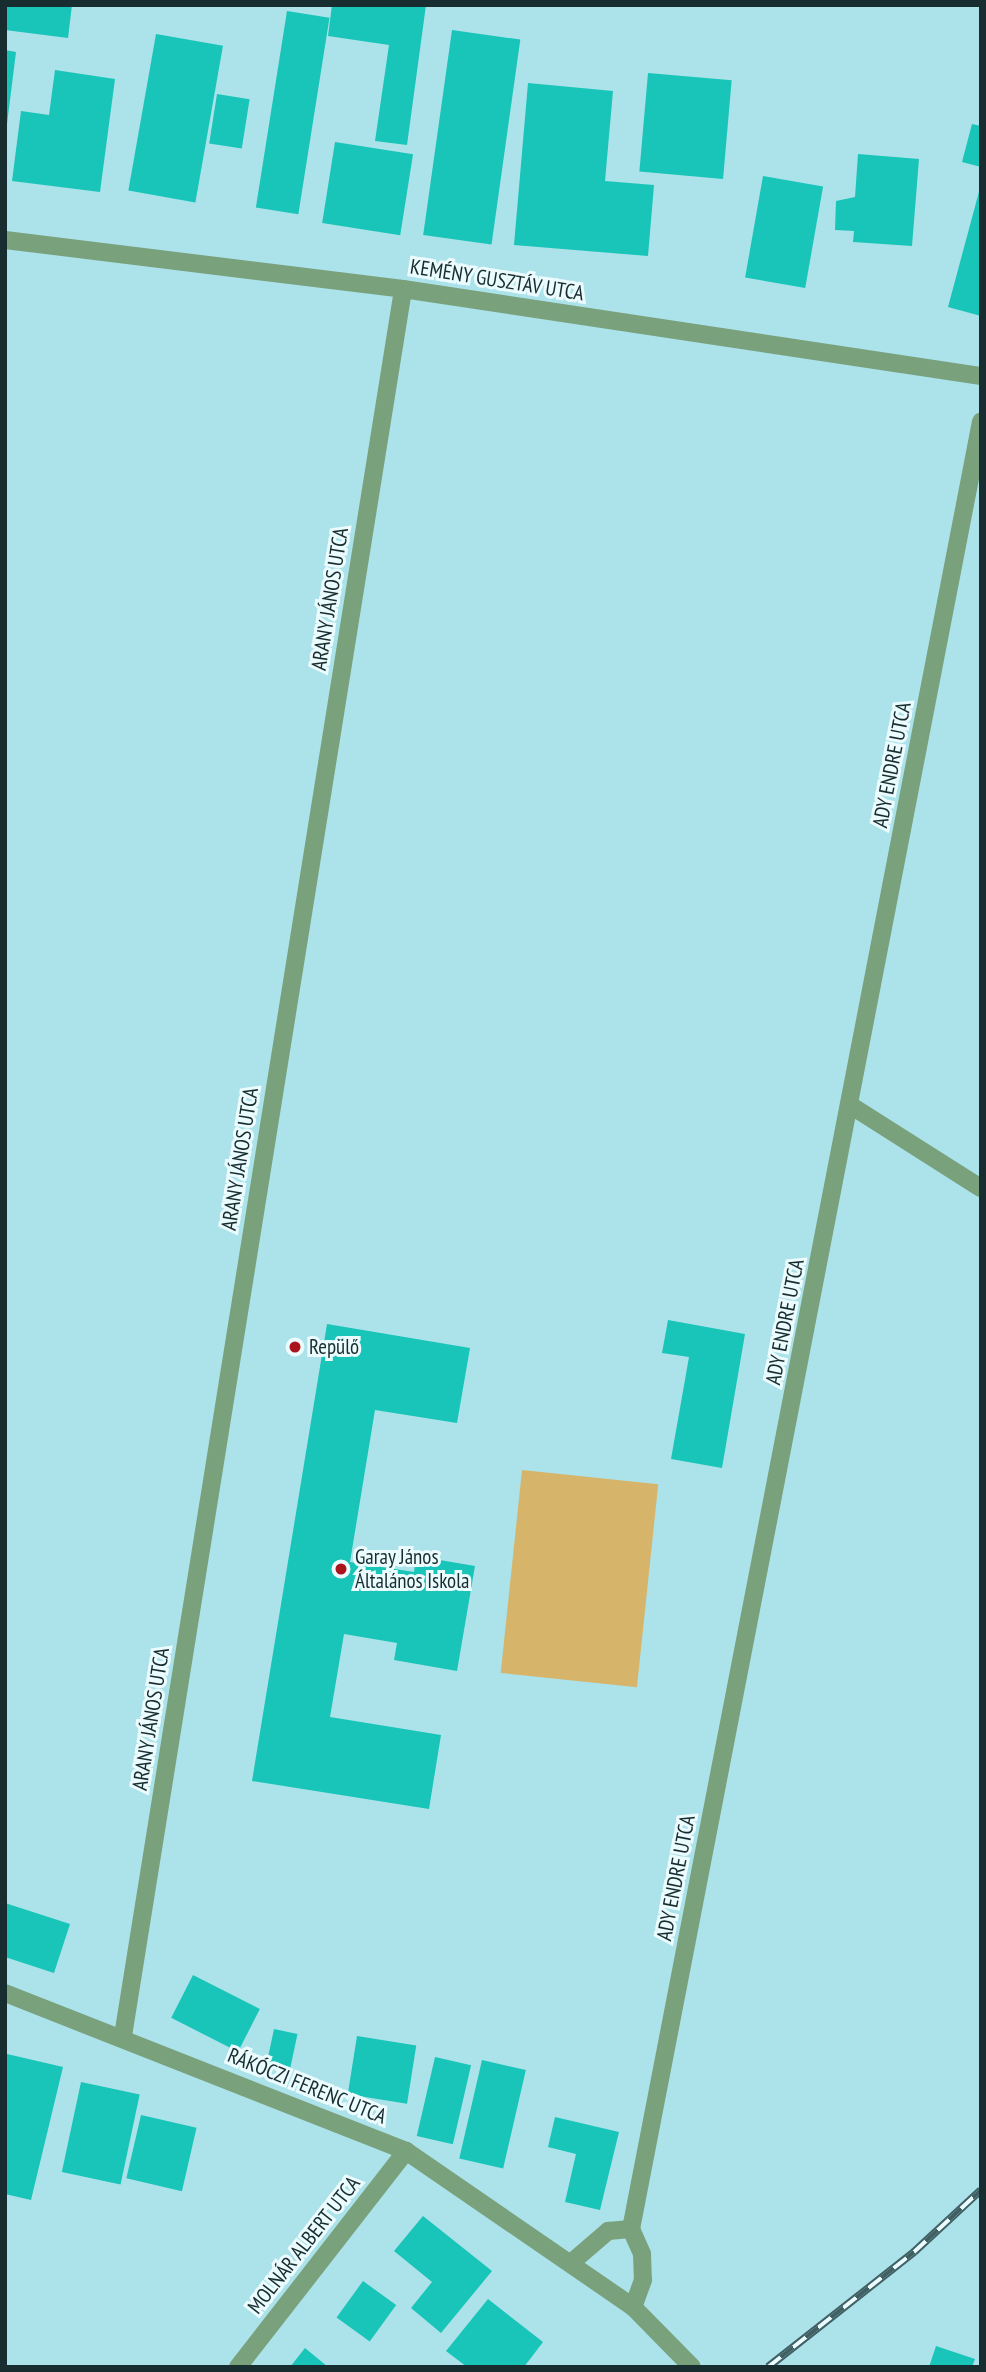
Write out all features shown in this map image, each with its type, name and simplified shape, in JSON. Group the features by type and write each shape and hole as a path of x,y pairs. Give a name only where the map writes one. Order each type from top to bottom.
{"street":[{"name":"KEMÉNY GUSZTÁV UTCA","path":"5,240 403,289 981,376"},
{"name":"ARANY JÁNOS UTCA","path":"123,2036 403,289"},
{"name":"ADY ENDRE UTCA","path":"631,2229 981,422"},
{"path":"850,1105 981,1188"},
{"name":"RÁKÓCZI FERENC UTCA","path":"5,1993 123,2036 406,2151 572,2262 633,2307 692,2367"},
{"name":"MOLNÁR ALBERT UTCA","path":"238,2367 406,2151"},
{"path":"572,2262 608,2231 631,2229 642,2253 643,2280 633,2307"}],"shaded area":[{"path":"522,1470 658,1484 637,1687 501,1673"}],"building":[{"path":"5,5 72,5 68,38 5,30"},
{"path":"332,5 426,5 407,145 375,141 389,45 328,36"},
{"path":"287,11 329,18 298,214 256,208"},
{"path":"452,30 520,40 492,245 423,235"},
{"path":"156,34 223,46 195,202 128,191"},
{"path":"5,50 16,52 7,124 5,124"},
{"path":"55,70 115,79 100,192 12,181 21,111 49,115"},
{"path":"648,73 732,80 723,179 639,172"},
{"path":"528,83 613,91 605,181 654,185 648,256 514,245"},
{"path":"217,94 250,99 242,149 209,143"},
{"path":"972,124 981,126 981,167 962,162"},
{"path":"335,142 413,154 400,235 322,223"},
{"path":"858,154 919,159 912,246 853,242 854,231 835,230 836,201 855,197"},
{"path":"763,176 823,187 805,288 745,277"},
{"path":"981,188 981,316 948,307"},
{"path":"668,1320 745,1334 722,1468 671,1459 689,1357 662,1353"},
{"name":"Garay János Általános Iskola","path":"327,1324 470,1348 457,1423 375,1410 350,1562 414,1572 416,1556 475,1566 457,1671 394,1660 397,1643 344,1634 330,1717 441,1735 429,1809 252,1781"},
{"path":"5,1903 70,1924 54,1973 5,1957"},
{"path":"193,1975 260,2009 238,2052 171,2018"},
{"path":"274,2029 297,2034 290,2068 267,2063"},
{"path":"357,2036 416,2045 407,2104 348,2094"},
{"path":"7,2054 63,2067 31,2200 5,2194"},
{"path":"435,2057 471,2065 453,2144 417,2136"},
{"path":"482,2060 526,2070 503,2169 459,2158"},
{"path":"81,2082 140,2094 121,2184 62,2172"},
{"path":"141,2115 197,2128 182,2191 126,2178"},
{"path":"555,2117 619,2132 600,2210 565,2202 576,2154 548,2147"},
{"path":"423,2216 492,2271 441,2333 411,2308 432,2282 394,2251"},
{"path":"363,2281 396,2305 370,2342 337,2317"},
{"path":"488,2299 543,2342 524,2367 467,2367 446,2351"},
{"path":"936,2346 975,2359 972,2367 929,2367"},
{"path":"305,2348 328,2367 290,2367"}],"railway":[{"path":"768,2367 914,2252 981,2190"}],"place":[{"name":"Repülő","path":"295,1347"},
{"name":"Garay János Általános Iskola","path":"341,1569"}]}
